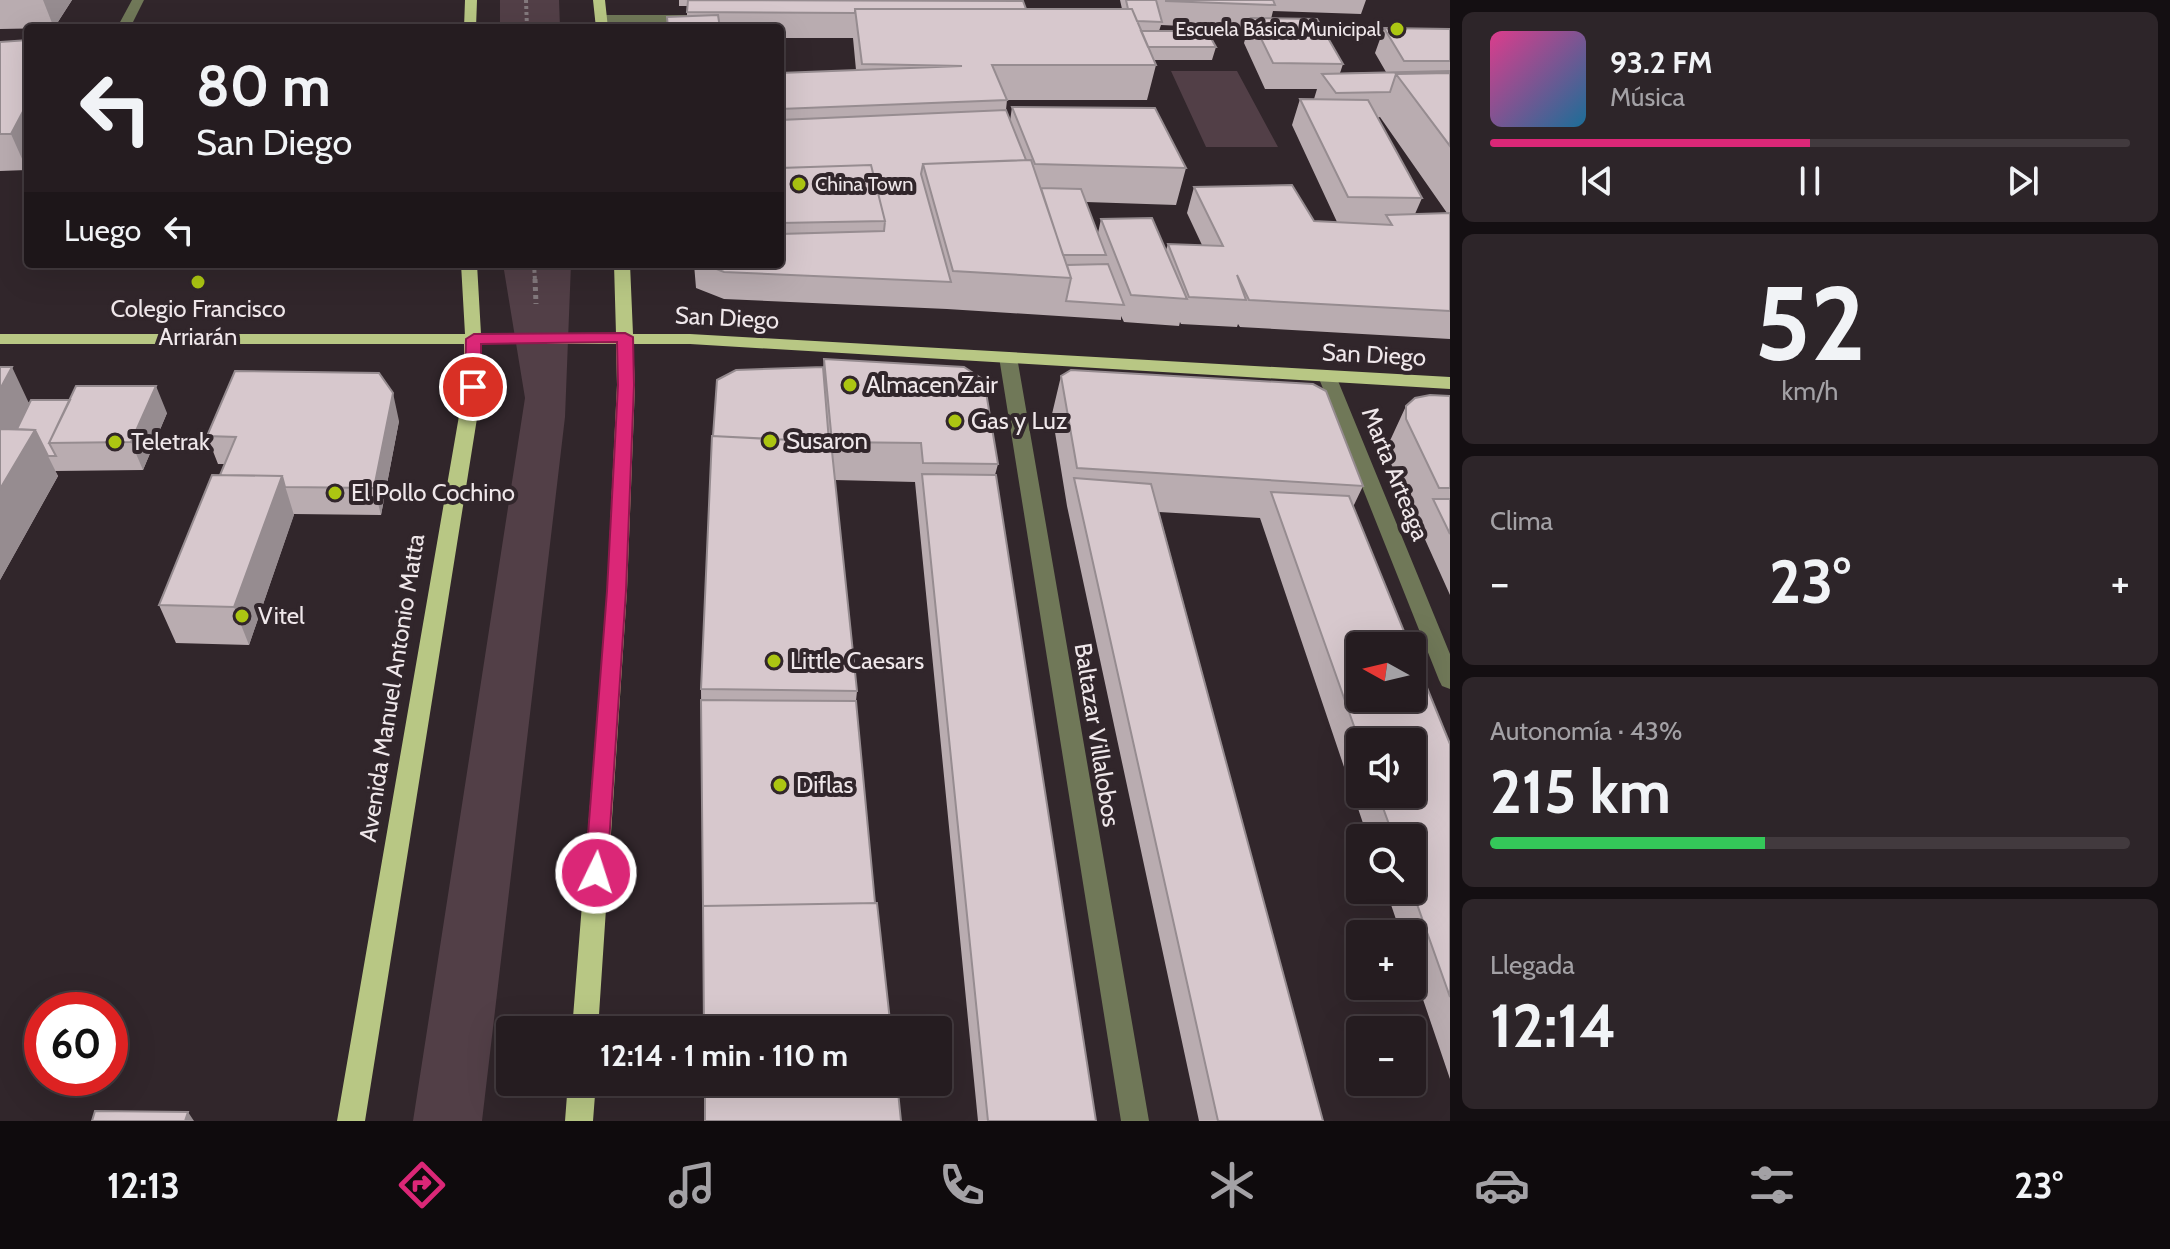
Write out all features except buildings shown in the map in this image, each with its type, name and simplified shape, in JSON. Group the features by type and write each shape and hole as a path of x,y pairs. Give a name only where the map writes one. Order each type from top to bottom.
{"main road":[{"path":"470,24 471,0"},
{"path":"599,0 602,23"},
{"name":"Avenida Manuel Antonio Matta","path":"351,1121 473,387 474,339 469,268"},
{"path":"586,1016 617,591 626,385 622,268"},
{"name":"San Diego","path":"0,339 625,337 1450,383"},
{"path":"579,1121 581,1096"}],"street":[{"path":"125,24 138,0"},
{"path":"602,23 715,19"},
{"name":"Baltazar Villalobos","path":"1008,357 1135,1121"},
{"name":"Marta Arteaga","path":"1327,376 1450,680"}],"path":[{"path":"526,0 527,24"}],"shaded area":[{"path":"500,0 559,0 560,24 500,24"},
{"path":"1171,71 1237,71 1278,147 1206,147"},
{"path":"504,268 571,268 565,417 482,1121 413,1121 525,398"}],"place":[{"name":"Escuela Básica Municipal","path":"1397,29"},
{"name":"China Town","path":"799,184"},
{"name":"Colegio Francisco Arriarán","path":"198,282"},
{"name":"Almacen Zair","path":"850,385"},
{"name":"Gas y Luz","path":"955,421"},
{"name":"Susaron","path":"770,441"},
{"name":"Teletrak","path":"115,442"},
{"name":"El Pollo Cochino","path":"335,493"},
{"name":"Vitel","path":"242,616"},
{"name":"Little Caesars","path":"774,661"},
{"name":"Diflas","path":"780,785"}],"route":[{"path":"473,387 474,339 625,337 626,385 617,591 596,873"}]}
